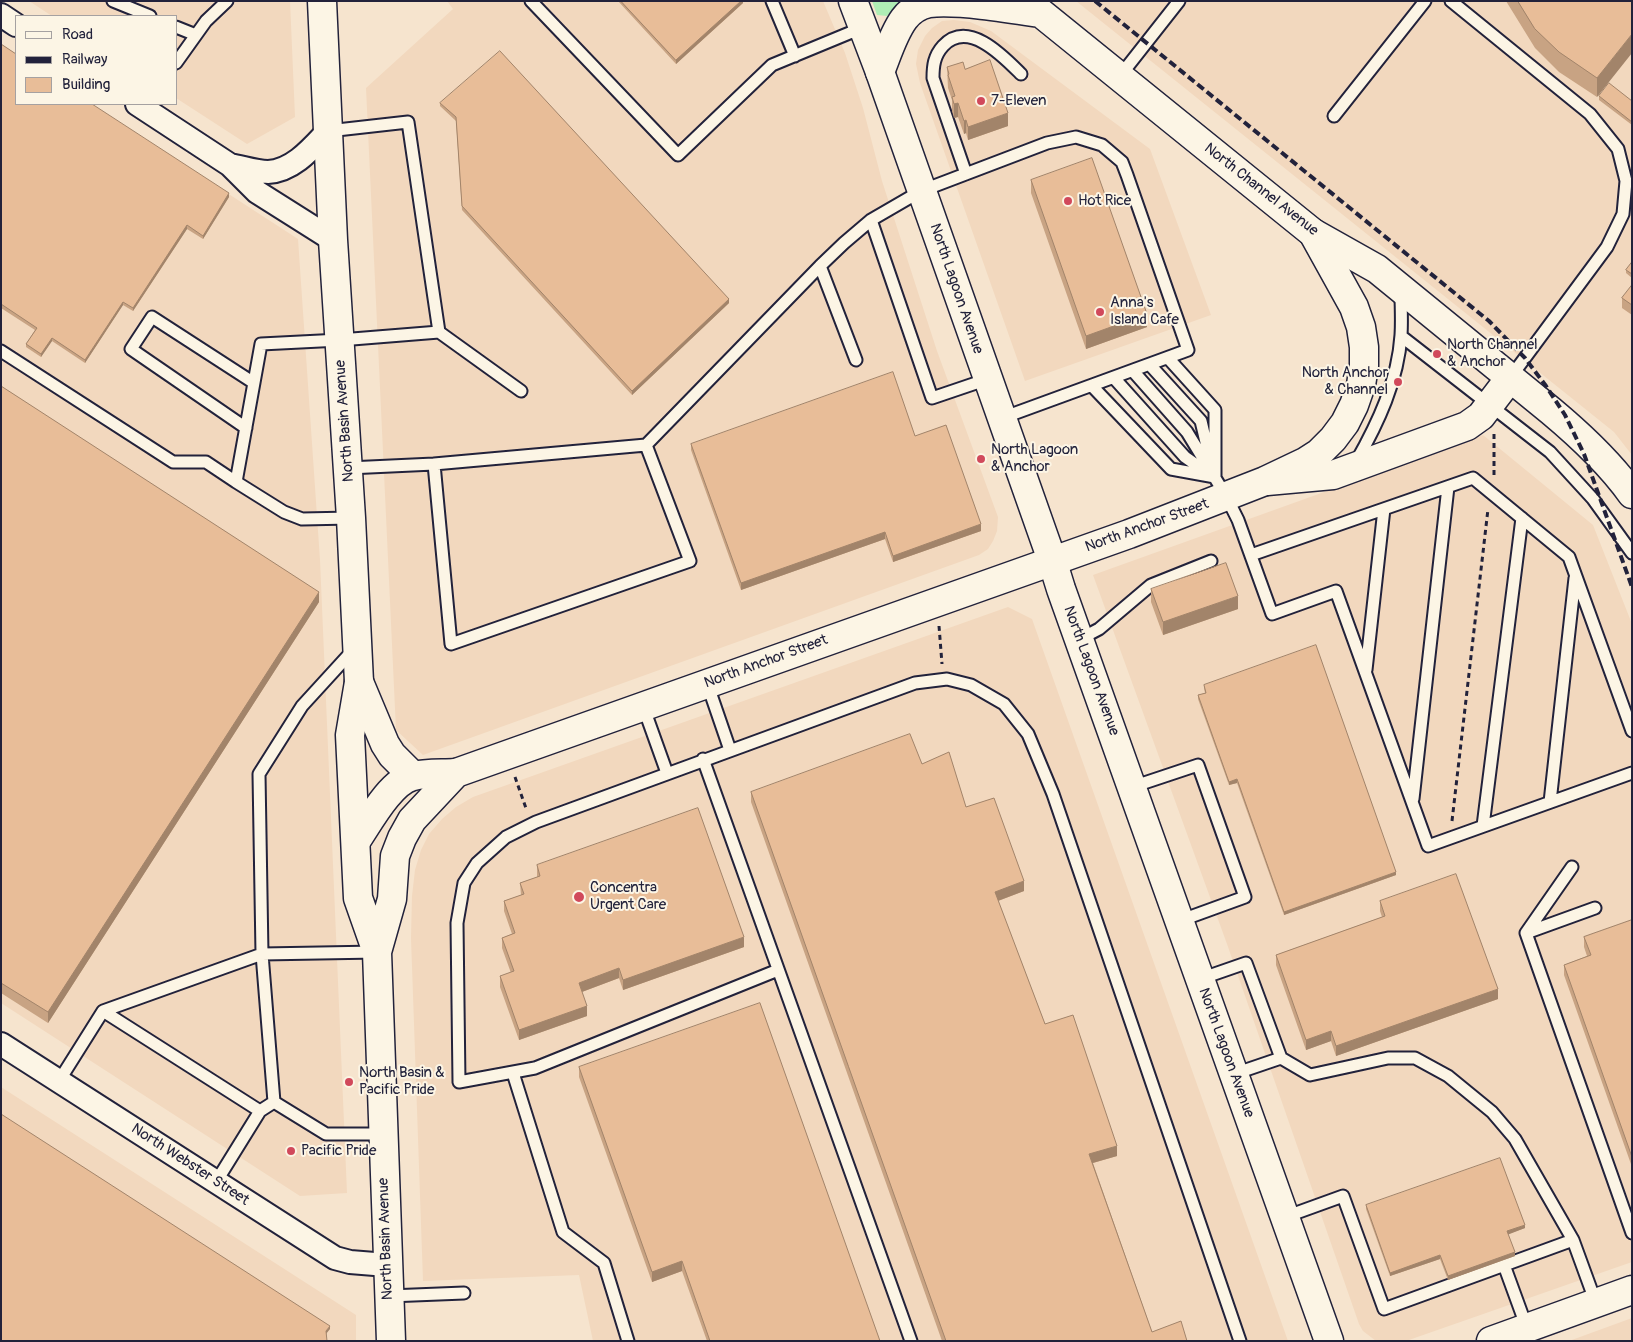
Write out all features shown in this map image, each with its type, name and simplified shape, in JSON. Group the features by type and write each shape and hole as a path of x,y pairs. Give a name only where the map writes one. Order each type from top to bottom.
{"main road":[{"name":"North Basin Avenue","path":"322,1 333,240 358,645 359,682 350,735 358,898 376,952 391,1341"},
{"name":"North Lagoon Avenue","path":"853,1 880,72 1061,589 1329,1341"},
{"path":"880,72 904,18 914,9 927,3 943,1 1033,7"},
{"name":"North Channel Avenue","path":"1033,7 1313,233 1376,269 1401,289 1551,411 1606,462 1632,494"},
{"name":"North Anchor Street","path":"1265,481 1305,462 1333,439 1345,423 1361,385 1364,366 1361,327 1354,307 1313,233"},
{"name":"North Anchor Street","path":"376,952 392,898 395,856 402,838 412,820 456,772 1129,534 1220,487 1333,475 1467,426 1476,420 1492,417 1510,378"},
{"path":"359,682 378,730 392,755 413,776"},
{"path":"356,840 394,788 413,776 456,772"},
{"path":"1491,1341 1632,1290"}],"street":[{"path":"1,15 15,24"},
{"path":"143,105 230,165 257,192 333,240"},
{"path":"230,165 269,172 282,169 297,161 311,150 328,131"},
{"name":"North Webster Street","path":"1,1044 335,1258 350,1262 387,1265"}],"lane":[{"path":"113,1 148,15"},
{"path":"178,60 206,21 227,1"},
{"path":"531,1 678,155 772,65 864,27"},
{"path":"772,1 795,56"},
{"path":"1120,76 1179,1"},
{"path":"1334,116 1425,1"},
{"path":"1451,1 1590,114 1618,149 1626,181 1623,214 1607,247 1510,378"},
{"path":"178,28 196,35"},
{"path":"966,174 933,78 933,64 939,50 947,41 960,36 971,37 988,45 1021,74"},
{"path":"328,131 408,122 440,332"},
{"path":"348,468 434,464 646,445 820,266 871,220 921,191 1047,143 1076,137 1102,145 1122,162 1188,350 1002,418"},
{"path":"871,220 932,398 988,380"},
{"path":"820,266 856,360"},
{"path":"1352,468 1369,439 1387,398 1398,360 1402,336 1401,289"},
{"path":"246,428 131,348 152,317 254,383"},
{"path":"236,482 261,344 440,332 521,391"},
{"path":"1402,336 1492,417 1531,436 1570,472 1606,515 1632,553"},
{"path":"1,351 173,462 206,462 284,512 302,519 351,518"},
{"path":"1168,358 1215,410 1220,487"},
{"path":"1150,365 1201,421 1220,487"},
{"path":"1133,371 1187,432 1220,487 1238,520 1272,614 1336,591 1428,846 1632,773"},
{"path":"1114,378 1185,457 1220,487"},
{"path":"1092,386 1171,469 1220,487"},
{"path":"434,464 451,644 690,561 646,445"},
{"path":"1251,555 1473,478 1569,557 1632,731"},
{"path":"1412,803 1448,487"},
{"path":"1366,675 1384,509"},
{"path":"1483,826 1522,518"},
{"path":"1080,639 1099,629 1151,584 1211,561"},
{"path":"1550,802 1576,574"},
{"path":"274,1102 262,954 259,774 302,706 358,645"},
{"path":"778,970 535,1068 459,1082 457,923 464,883 477,863 506,837 532,824 703,759 915,683 948,679 971,685 1004,704 1028,734 1054,794 1240,1341"},
{"path":"706,683 730,750"},
{"path":"643,706 667,773"},
{"path":"703,759 912,1341"},
{"path":"1132,787 1198,765 1202,774 1245,898 1179,921"},
{"path":"1526,932 1572,867"},
{"path":"1526,932 1595,908"},
{"path":"1526,932 1632,1233"},
{"path":"59,1081 103,1011 262,954 376,952"},
{"path":"1200,979 1246,963 1281,1058 1310,1075 1388,1058 1415,1058 1448,1076 1492,1112 1515,1139 1573,1240 1596,1303"},
{"path":"103,1011 260,1111"},
{"path":"1234,1074 1281,1058"},
{"path":"513,1073 563,1232 604,1263 628,1341"},
{"path":"274,1102 326,1134 383,1134"},
{"path":"216,1182 260,1111 274,1102"},
{"path":"1285,1217 1343,1196 1384,1309 1573,1240"},
{"path":"1504,1266 1526,1328"},
{"path":"388,1296 464,1293"}],"path":[{"path":"1492,417 1495,440 1494,479"},
{"path":"1450,838 1488,504"},
{"path":"939,626 943,680"},
{"path":"515,776 532,824"}],"shaded area":[{"path":"29,1 290,1 295,117 247,144 178,99 178,15 50,15"},
{"path":"447,1 823,1 845,53 863,108 882,181 937,351 998,517 997,531 988,549 979,555 423,755 396,730 366,88 453,9"},
{"path":"1076,1 1632,1 1632,455 1614,432"},
{"path":"942,21 970,22 991,31 1150,149 1211,315 1025,381 920,83 916,64 918,50 925,36"},
{"path":"1,46 15,105 92,105 298,239 320,560 347,1193 300,1196 1,1003"},
{"path":"1483,435 1593,525 1632,624 1632,1262 1406,1341 1376,1341 1363,1331 1359,1324 1227,944 1093,575"},
{"path":"1008,607 1032,619 1288,1341 593,1341 579,1275 423,1281 411,938 412,896 415,870 421,850 429,834 442,819 456,807 473,797"},
{"path":"1,1087 356,1315 356,1341 1,1341"},
{"path":"1632,1318 1632,1341 1569,1341"}],"green space":[{"path":"872,1 901,1 887,16 877,15"}],"building":[{"path":"621,1 741,1 676,60"},
{"path":"1518,1 1632,1 1632,34 1597,78 1559,52 1535,29"},
{"path":"1,44 15,53 15,105 94,105 229,193 203,236 187,225 133,308 123,302 85,360 52,338 41,354 26,344 37,328 1,304"},
{"path":"500,51 729,299 632,391 462,206 456,117 440,103"},
{"path":"990,60 1008,113 968,127 958,103 954,104 952,97 955,96 947,67 963,62 965,69"},
{"path":"1609,83 1632,101 1632,122 1599,96"},
{"path":"1092,158 1147,314 1086,336 1031,180"},
{"path":"1632,262 1632,274 1626,270"},
{"path":"1632,285 1632,305 1622,298"},
{"path":"893,372 915,436 946,425 981,524 893,556 885,532 741,583 691,444"},
{"path":"1,386 319,592 48,1012 1,983"},
{"path":"1226,563 1238,596 1163,622 1151,589"},
{"path":"1316,645 1396,872 1284,912 1237,779 1229,782 1198,695 1206,693 1204,685"},
{"path":"910,734 922,764 949,752 966,807 994,798 1024,881 995,892 1045,1024 1073,1015 1117,1146 1089,1154 1152,1332 1181,1321 1187,1341 946,1341 751,792"},
{"path":"698,808 744,937 623,980 619,968 579,983 587,1006 519,1030 500,976 514,971 502,938 515,933 504,901 524,894 520,883 540,876 537,865"},
{"path":"1456,874 1498,989 1336,1046 1331,1031 1306,1040 1276,955 1385,916 1380,901"},
{"path":"1632,920 1632,1157 1564,965 1591,955 1584,937"},
{"path":"760,1003 880,1341 710,1341 682,1261 652,1272 579,1067"},
{"path":"1,1114 330,1326 326,1331 327,1341 1,1341"},
{"path":"1500,1158 1525,1225 1507,1231 1515,1252 1448,1276 1440,1255 1390,1273 1366,1205"}],"railway":[{"path":"1095,1 1489,321 1525,358 1565,415 1584,454 1632,587"}],"place":[{"name":"7-Eleven","path":"981,101"},
{"name":"Hot Rice","path":"1068,201"},
{"name":"Anna's Island Cafe","path":"1100,312"},
{"name":"North Channel & Anchor","path":"1437,354"},
{"name":"North Anchor & Channel","path":"1398,382"},
{"name":"North Lagoon & Anchor","path":"981,459"},
{"name":"Concentra Urgent Care","path":"579,897"},
{"name":"North Basin & Pacific Pride","path":"349,1082"},
{"name":"Pacific Pride","path":"291,1151"}]}
